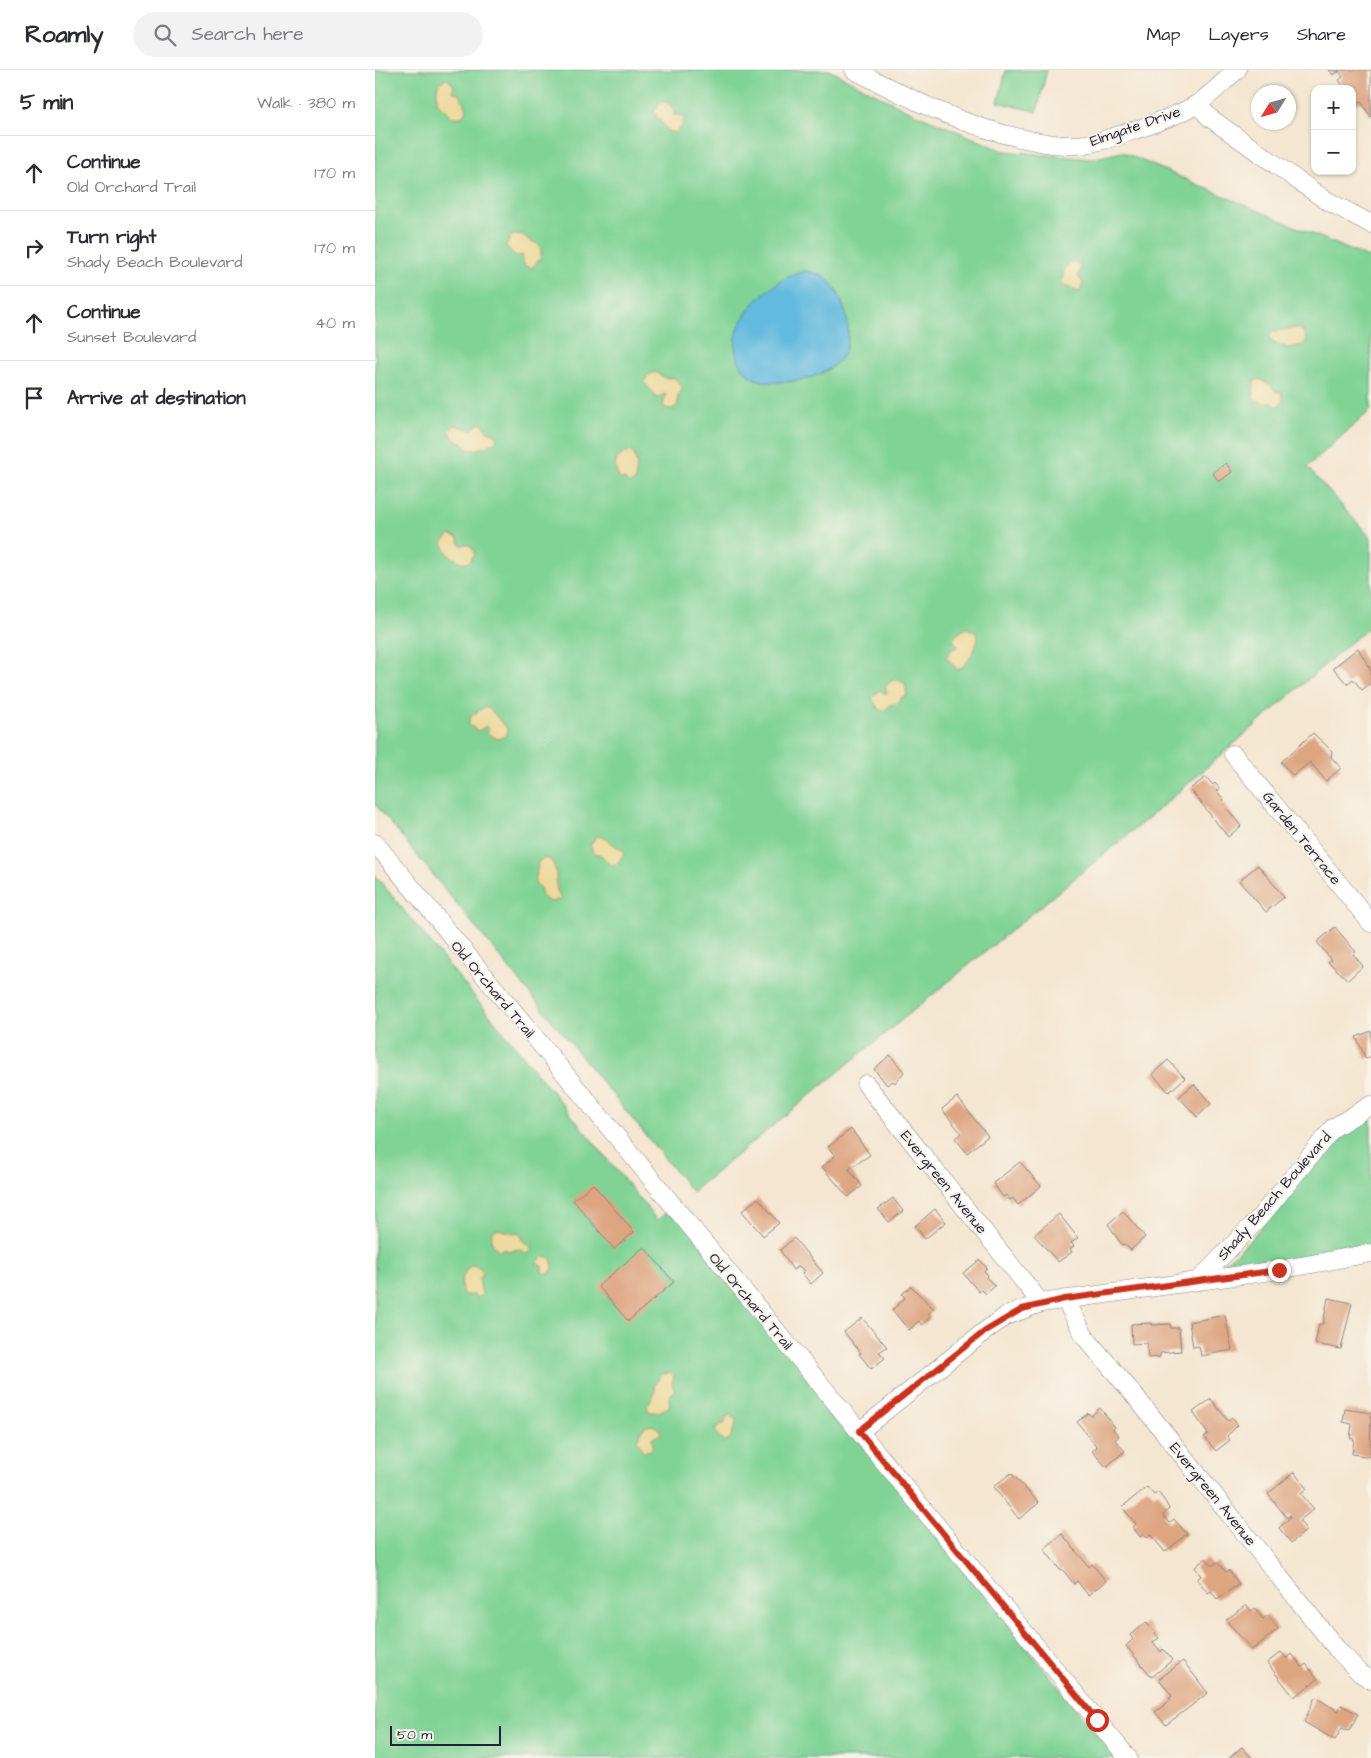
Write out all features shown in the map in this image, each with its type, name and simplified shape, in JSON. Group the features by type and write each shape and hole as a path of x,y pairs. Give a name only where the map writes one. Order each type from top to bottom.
{"street":[{"name":"Elmgate Drive","path":"854,70 945,116 996,133 1053,144 1095,142 1154,123 1197,104 1237,70"},
{"path":"1197,104 1210,118 1324,198 1371,224"},
{"name":"Garden Terrace","path":"1233,754 1371,923"},
{"name":"Old Orchard Trail","path":"375,843 1128,1758"},
{"name":"Evergreen Avenue","path":"866,1084 1041,1303"},
{"name":"Shady Beach Boulevard","path":"1197,1281 1260,1216 1333,1128 1371,1105"},
{"path":"859,1431 1006,1316 1041,1303 1279,1270 1371,1253"},
{"name":"Evergreen Avenue","path":"1065,1299 1085,1337 1135,1396 1337,1649 1359,1673 1371,1680"}],"green space":[{"path":"375,70 829,70 909,111 1004,151 1091,159 1122,152 1371,259 1371,410 1307,467 1371,538 1371,625 1153,814 692,1192 375,804"},
{"path":"1006,70 1047,70 1037,112 998,102"},
{"path":"375,875 657,1220 675,1206 1115,1758 375,1758"},
{"path":"1371,1119 1371,1248 1228,1273 1224,1263 1261,1227 1310,1166 1348,1132"}],"sand":[{"path":"448,79 454,86 452,91 459,94 467,109 462,117 452,117 437,102 437,87 443,80"},
{"path":"666,102 673,108 674,115 680,115 684,119 683,125 675,133 668,131 654,112 660,103"},
{"path":"521,234 532,242 537,243 541,249 541,258 532,268 524,265 522,255 516,257 506,246 511,236"},
{"path":"1071,262 1077,262 1080,266 1078,276 1083,283 1080,292 1061,285 1064,269"},
{"path":"1297,328 1303,331 1307,341 1303,345 1288,348 1281,344 1273,343 1269,336 1274,331"},
{"path":"655,372 665,378 675,378 683,388 678,396 678,404 674,409 665,408 663,405 666,395 664,394 657,398 644,382 647,376"},
{"path":"1259,379 1271,385 1275,391 1282,393 1283,401 1278,407 1270,401 1265,404 1253,399 1254,381"},
{"path":"483,423 486,430 496,434 497,440 478,449 467,449 464,444 454,440 449,430 455,425 472,430 478,424"},
{"path":"629,451 634,454 637,465 635,481 629,484 625,479 620,480 615,468 617,458"},
{"path":"450,535 457,537 461,545 467,544 472,547 475,554 468,563 456,560 446,550 442,542"},
{"path":"967,628 977,633 977,642 969,659 958,670 946,657 952,649 958,647 953,640 958,633"},
{"path":"894,679 905,683 907,696 902,697 897,704 890,705 884,711 879,710 872,698 880,690 885,694 887,693 885,686"},
{"path":"485,707 507,728 507,734 499,739 487,734 489,728 487,726 478,731 468,724 471,716"},
{"path":"597,836 605,838 623,851 624,854 618,863 611,865 601,855 594,853 590,845"},
{"path":"544,858 551,860 554,865 559,900 551,902 543,898 540,888 535,884 538,862"},
{"path":"497,1229 520,1234 525,1243 531,1246 532,1251 527,1254 519,1249 510,1251 503,1249 498,1251 491,1241 492,1232"},
{"path":"544,1256 551,1258 553,1268 551,1272 545,1274 542,1272 542,1266 536,1263"},
{"path":"473,1265 480,1267 483,1273 479,1279 482,1294 477,1299 474,1295 464,1295 461,1287 464,1274"},
{"path":"671,1373 674,1377 672,1384 675,1389 669,1397 670,1406 659,1412 649,1412 647,1407 655,1393 654,1385 662,1374"},
{"path":"730,1415 737,1421 730,1439 723,1442 714,1429 725,1423 725,1419"},
{"path":"653,1425 660,1430 661,1434 652,1438 653,1445 651,1450 643,1452 637,1440 644,1427"}],"water":[{"path":"807,271 825,278 838,293 848,325 848,336 843,355 831,368 808,378 773,382 763,381 750,376 737,358 735,341 740,325 749,310 776,284"}],"building":[{"path":"1329,70 1371,70 1371,117 1361,102 1356,103 1356,85 1342,85 1339,80 1343,77 1339,71 1333,75"},
{"path":"1226,463 1232,472 1219,482 1213,473"},
{"path":"1358,648 1371,671 1371,683 1362,690 1353,679 1347,684 1333,668"},
{"path":"1313,733 1332,751 1331,757 1341,768 1326,781 1310,762 1293,776 1281,762"},
{"path":"1206,777 1213,785 1215,783 1220,789 1217,791 1224,800 1222,802 1241,826 1228,837 1190,789"},
{"path":"1258,865 1284,897 1266,912 1239,881"},
{"path":"1335,927 1356,952 1353,954 1363,966 1348,980 1328,962 1331,960 1317,942"},
{"path":"1371,1031 1371,1056 1366,1059 1356,1037"},
{"path":"890,1055 904,1072 895,1083 893,1081 887,1085 874,1069"},
{"path":"1168,1060 1185,1078 1169,1092 1152,1074"},
{"path":"1194,1084 1211,1104 1197,1117 1179,1097"},
{"path":"957,1097 988,1136 967,1153 955,1138 961,1133 942,1109"},
{"path":"851,1129 870,1155 849,1169 862,1186 848,1197 822,1167 835,1156 828,1147"},
{"path":"1020,1162 1041,1186 1018,1205 1013,1198 1010,1200 1006,1195 1003,1197 993,1183"},
{"path":"593,1184 634,1232 614,1249 573,1200"},
{"path":"758,1198 779,1223 763,1236 742,1211"},
{"path":"893,1198 903,1211 889,1222 878,1209"},
{"path":"935,1209 946,1222 925,1239 915,1226"},
{"path":"1123,1211 1145,1237 1131,1250 1124,1244 1122,1245 1108,1224"},
{"path":"1059,1214 1078,1238 1071,1243 1074,1246 1070,1249 1072,1252 1058,1262 1034,1235"},
{"path":"794,1238 823,1273 811,1284 799,1266 793,1270 780,1250"},
{"path":"644,1247 674,1282 628,1321 598,1286"},
{"path":"980,1260 987,1268 984,1271 988,1275 986,1277 995,1286 986,1294 982,1290 979,1292 963,1273"},
{"path":"911,1286 934,1309 928,1314 931,1317 922,1325 919,1321 909,1330 892,1310 905,1298 902,1294"},
{"path":"1328,1298 1352,1303 1341,1349 1315,1344 1319,1324 1323,1324"},
{"path":"1225,1315 1232,1350 1201,1356 1199,1346 1193,1347 1189,1322"},
{"path":"862,1318 887,1347 879,1352 885,1358 871,1369 844,1332"},
{"path":"1152,1323 1152,1325 1170,1324 1171,1328 1179,1328 1181,1351 1160,1353 1160,1357 1148,1358 1147,1343 1132,1344 1131,1324"},
{"path":"1211,1399 1228,1421 1232,1418 1238,1425 1227,1436 1230,1440 1216,1451 1204,1437 1208,1434 1193,1412"},
{"path":"1100,1408 1115,1427 1113,1429 1119,1436 1115,1440 1125,1451 1106,1467 1092,1451 1097,1447 1077,1422 1088,1413 1091,1416"},
{"path":"1345,1409 1371,1413 1370,1457 1352,1454 1354,1439 1350,1438 1352,1424 1343,1422"},
{"path":"1294,1472 1307,1489 1301,1494 1314,1509 1299,1521 1307,1530 1291,1543 1279,1528 1291,1517 1290,1515 1287,1518 1268,1494"},
{"path":"1011,1473 1039,1503 1019,1519 993,1487"},
{"path":"1147,1487 1154,1495 1158,1492 1166,1503 1169,1509 1163,1515 1169,1523 1174,1519 1187,1534 1165,1552 1151,1535 1147,1538 1144,1534 1140,1537 1133,1527 1136,1524 1122,1507"},
{"path":"1062,1534 1089,1567 1092,1564 1106,1581 1088,1595 1077,1581 1074,1584 1062,1569 1060,1570 1044,1549"},
{"path":"1206,1558 1212,1566 1217,1562 1226,1572 1229,1570 1239,1584 1217,1599 1211,1591 1208,1593 1197,1579 1201,1576 1195,1567"},
{"path":"1246,1605 1251,1611 1255,1608 1263,1619 1268,1615 1278,1629 1252,1650 1226,1620"},
{"path":"1146,1622 1159,1638 1153,1642 1161,1652 1163,1649 1172,1660 1152,1677 1126,1646 1133,1639 1130,1635"},
{"path":"1281,1652 1287,1659 1292,1654 1302,1667 1306,1664 1318,1679 1294,1697 1267,1663"},
{"path":"1183,1661 1208,1693 1166,1725 1155,1712 1171,1700 1169,1698 1172,1696 1159,1679"},
{"path":"1315,1697 1338,1711 1341,1705 1358,1714 1349,1731 1342,1728 1335,1740 1304,1722"},
{"path":"1242,1747 1252,1758 1229,1758"}],"route":[{"path":"1097,1720 859,1431 985,1331 1006,1316 1022,1309 1041,1303 1065,1299 1279,1270"}]}
